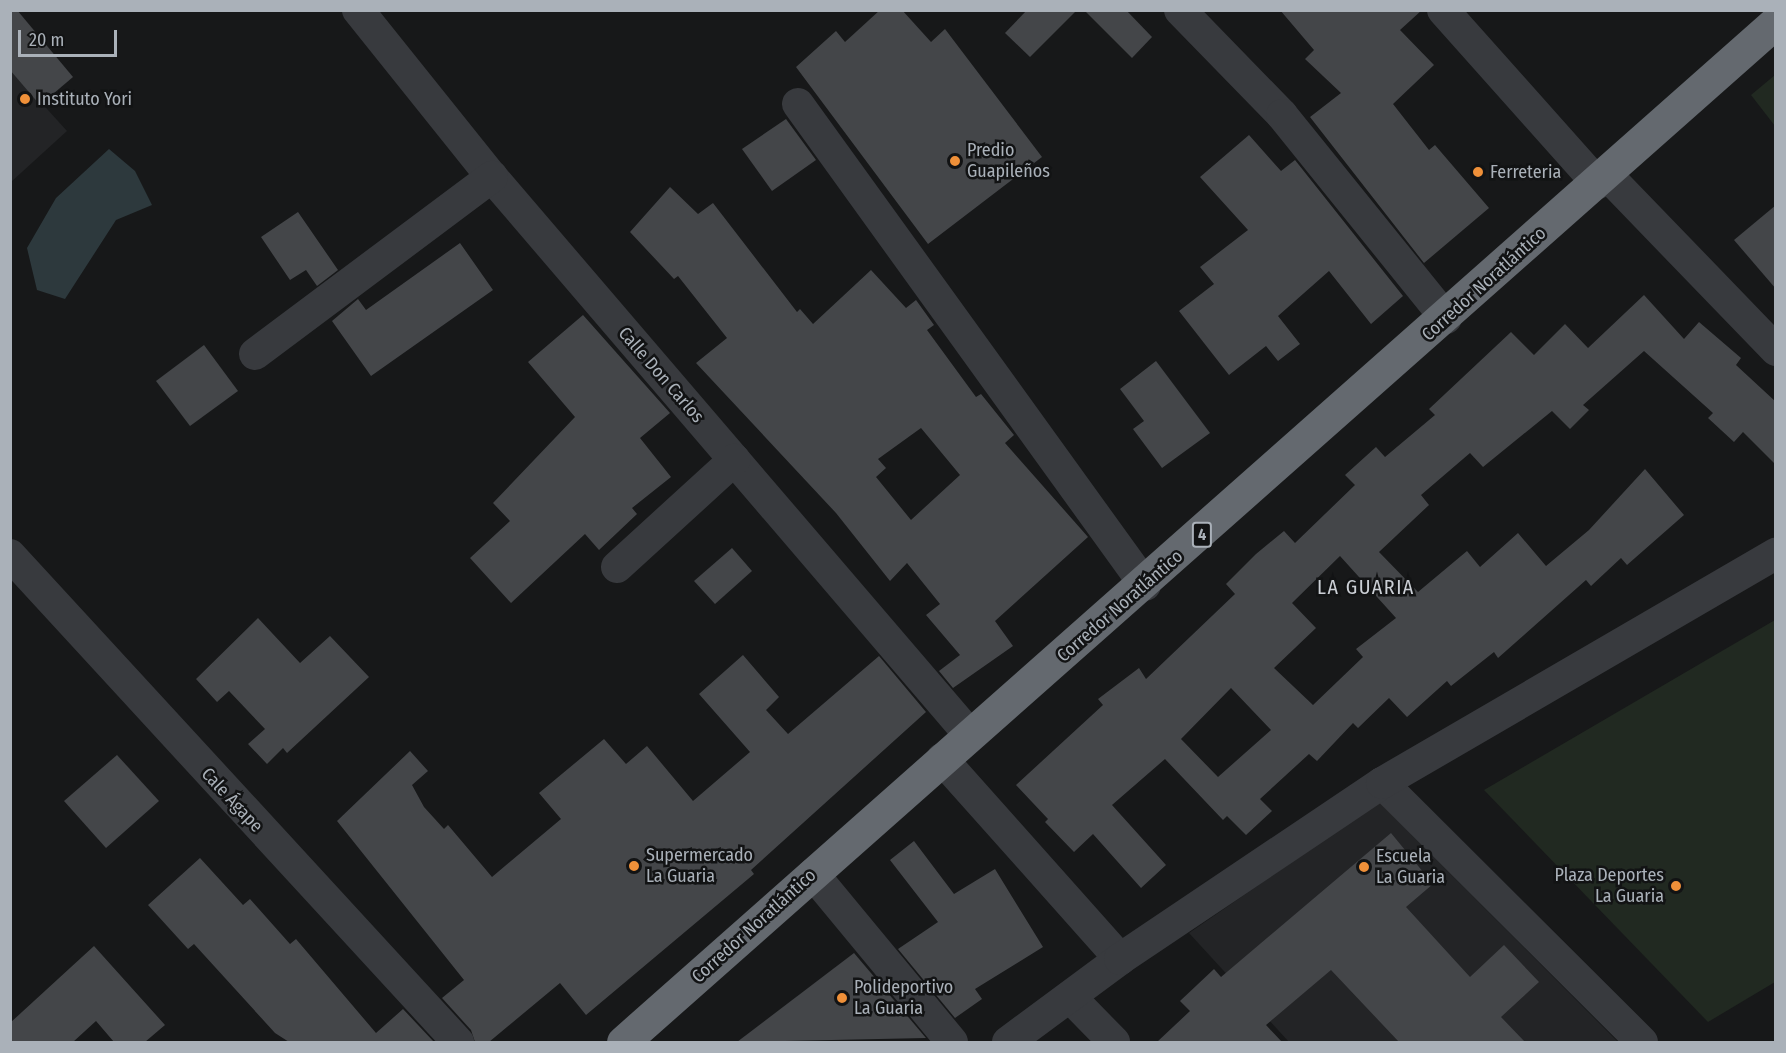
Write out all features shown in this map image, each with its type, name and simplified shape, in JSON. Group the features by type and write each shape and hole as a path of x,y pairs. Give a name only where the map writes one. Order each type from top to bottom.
{"highway":[{"name":"Corredor Noratlántico","path":"622,1042 942,759 1145,585 1776,22"}],"street":[{"name":"Calle Don Carlos","path":"358,10 492,177 970,735"},
{"path":"1180,10 1282,115 1446,318"},
{"path":"1443,10 1602,178 1776,350"},
{"path":"798,104 1145,585"},
{"path":"255,354 492,177"},
{"path":"616,567 734,460"},
{"path":"1008,1042 1120,959 1382,783 1776,554"},
{"name":"Cale Ágape","path":"10,555 458,1042"},
{"path":"942,759 1120,959"},
{"path":"1382,783 1642,1042"},
{"path":"813,874 952,1042"},
{"path":"1070,997 1114,1042"}],"shaded area":[{"name":"Instituto Yori","path":"10,68 67,131 11,182 10,182"},
{"path":"1775,75 1775,126 1751,95"},
{"path":"109,149 135,171 152,205 116,220 65,299 37,290 27,248 56,198"},
{"name":"Plaza Deportes La Guaria","path":"1775,620 1775,982 1708,1022 1484,790"},
{"name":"Escuela La Guaria","path":"1379,802 1618,1042 1289,1042 1189,933"}],"building":[{"path":"10,10 17,10 73,77 40,105 10,70"},
{"path":"880,10 902,10 931,42 945,29 1042,157 928,244 796,67 836,31 845,42"},
{"path":"1027,10 1077,10 1030,57 1005,33"},
{"path":"1084,10 1126,10 1152,37 1132,58"},
{"path":"1280,10 1422,10 1400,30 1434,65 1393,104 1429,150 1435,145 1489,208 1424,263 1310,117 1341,93 1305,59 1314,50"},
{"path":"786,119 816,160 772,191 742,149"},
{"path":"1249,135 1281,171 1295,160 1403,296 1371,324 1329,271 1278,316 1300,344 1278,361 1266,346 1229,375 1179,311 1214,284 1200,267 1248,230 1200,177"},
{"path":"670,187 698,214 713,203 797,312 800,309 813,324 871,270 906,308 916,300 934,325 927,330 976,397 981,394 1014,435 1005,443 1088,537 995,621 1013,646 953,688 939,671 960,655 926,615 940,604 907,563 890,581 836,513 696,363 727,338 678,276 674,279 630,232","holes":["921,428 960,475 911,520 876,477 886,468 878,459"]},
{"path":"1776,205 1776,289 1734,240"},
{"path":"298,212 338,270 317,286 306,270 290,280 261,237"},
{"path":"460,243 493,290 371,376 332,321 358,299 366,310"},
{"path":"1644,295 1684,339 1699,322 1741,358 1736,365 1776,402 1776,465 1743,432 1734,442 1708,418 1713,413 1644,351 1583,405 1589,410 1570,429 1552,411 1483,467 1470,453 1421,495 1429,505 1379,552 1418,592 1467,551 1480,567 1518,533 1546,566 1589,530 1645,469 1684,515 1627,565 1621,558 1591,586 1586,580 1498,658 1494,652 1451,686 1447,681 1407,717 1389,698 1358,728 1353,723 1317,761 1309,754 1260,799 1272,811 1246,835 1227,816 1223,820 1165,759 1112,805 1166,865 1141,888 1093,834 1074,852 1045,822 1048,819 1016,785 1103,705 1098,699 1139,668 1146,679 1235,594 1226,584 1256,554 1284,531 1295,543 1355,485 1345,475 1376,447 1385,457 1435,415 1429,409 1511,332 1534,355 1565,324 1588,348","holes":["1340,556 1396,618 1356,649 1363,657 1313,705 1274,668 1316,628 1292,603","1231,688 1271,730 1218,777 1181,739"]},
{"path":"583,315 670,413 640,438 671,477 632,508 637,514 599,550 585,534 511,603 470,558 510,521 493,503 575,417 528,362"},
{"path":"204,345 238,391 190,426 156,381"},
{"path":"1156,361 1210,433 1162,468 1133,429 1144,421 1120,389"},
{"path":"732,548 752,571 715,604 694,581"},
{"path":"258,618 300,663 330,636 369,677 287,753 283,748 267,764 248,744 265,729 229,691 217,702 196,679"},
{"path":"743,655 779,697 766,710 788,734 879,656 926,712 751,870 754,874 586,1015 560,983 489,1042 475,1042 471,1030 442,998 464,980 337,821 410,751 428,771 412,785 424,807 444,829 448,825 492,877 561,819 539,793 604,739 626,764 647,746 693,801 750,752 699,694"},
{"path":"117,755 159,801 106,848 64,801"},
{"path":"1391,833 1433,884 1406,907 1470,977 1504,945 1539,982 1501,1017 1525,1042 1399,1042 1331,970 1266,1025 1282,1042 1157,1042 1190,1011 1180,1001 1214,969 1221,977"},
{"path":"914,841 954,894 995,869 1043,947 975,989 982,999 955,1018 898,949 938,922 890,860"},
{"path":"200,858 243,905 250,899 290,944 296,939 376,1033 403,1009 434,1042 289,1042 275,1033 194,944 188,949 148,905"},
{"path":"94,946 165,1025 145,1042 114,1042 96,1021 73,1042 10,1042 10,1023"},
{"name":"Polideportivo La Guaria","path":"854,953 926,1038 737,1042"}],"place":[{"name":"Instituto Yori","path":"25,99"},
{"name":"Predio Guapileños","path":"955,161"},
{"name":"Ferreteria","path":"1478,172"},
{"name":"Supermercado La Guaria","path":"634,866"},
{"name":"Escuela La Guaria","path":"1364,867"},
{"name":"Plaza Deportes La Guaria","path":"1676,886"},
{"name":"Polideportivo La Guaria","path":"842,998"}],"district":[{"name":"LA GUARIA","path":"1366,587"}]}
